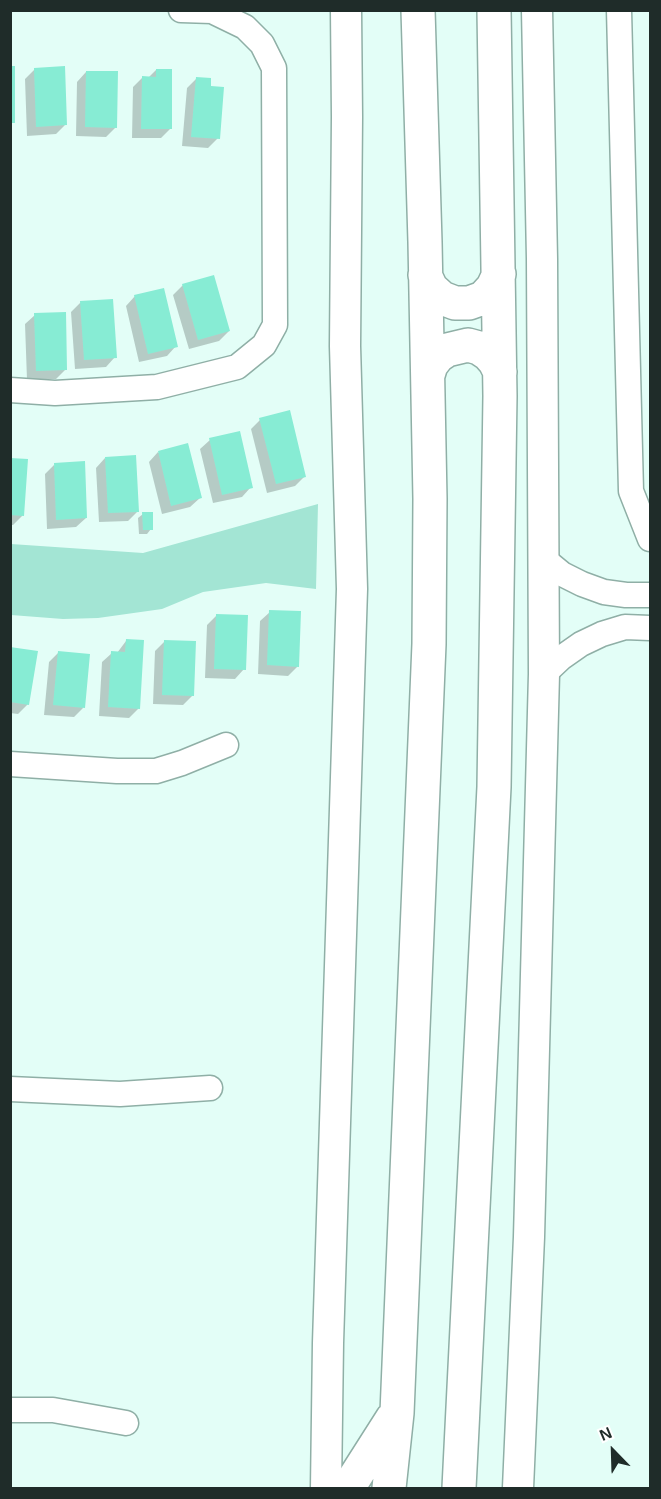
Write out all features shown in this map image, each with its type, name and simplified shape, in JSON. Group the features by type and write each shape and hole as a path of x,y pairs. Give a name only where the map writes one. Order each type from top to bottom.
{"main road":[{"path":"389,1488 397,1413 429,644 428,375 418,10"},
{"path":"459,1488 494,787 500,372 494,10"},
{"path":"425,275 431,288 442,298 455,303 469,303 483,298 493,287 499,274"},
{"path":"428,375 438,356 447,350 468,345 488,354 500,372"},
{"path":"348,1488 397,1413"}],"street":[{"path":"10,390 55,393 157,387 237,367 264,345 275,325 274,68 262,44 245,27 212,11 181,10"},
{"path":"326,1488 328,1331 352,622 345,345 348,117 346,10"},
{"path":"518,1488 529,1225 544,674 542,248 537,10"},
{"path":"619,10 631,491 651,539"},
{"path":"545,560 562,574 604,592 651,595"},
{"path":"544,674 581,644 602,634 625,627 651,628"},
{"path":"10,764 117,771 156,771 182,764 226,745"},
{"path":"10,1089 120,1094 210,1088"},
{"path":"10,1410 53,1410 126,1423"}],"green space":[{"path":"318,504 316,589 266,583 203,592 162,609 98,618 63,619 11,615 11,544 143,553"}],"building":[{"path":"10,66 15,66 15,123 10,123"},
{"path":"65,66 67,125 36,127 34,68"},
{"path":"156,69 172,69 172,129 141,129 142,76 156,77"},
{"path":"86,71 118,71 117,128 85,127"},
{"path":"196,77 211,78 211,86 224,87 220,139 191,137"},
{"path":"214,275 230,331 198,340 182,284"},
{"path":"164,288 178,347 148,354 134,295"},
{"path":"113,299 117,358 84,360 80,301"},
{"path":"66,312 67,370 36,371 34,313"},
{"path":"290,410 306,477 276,484 259,418"},
{"path":"240,431 253,488 222,495 209,438"},
{"path":"188,443 202,498 171,506 158,451"},
{"path":"136,455 139,512 108,513 105,457"},
{"path":"10,458 28,459 24,516 10,515"},
{"path":"85,461 87,518 56,520 54,463"},
{"path":"142,512 153,512 153,530 143,530"},
{"path":"269,610 301,611 299,667 267,665"},
{"path":"216,614 248,615 246,670 214,669"},
{"path":"126,639 144,640 140,709 108,707 111,651 125,652"},
{"path":"164,640 196,641 194,696 162,695"},
{"path":"10,647 38,651 29,705 10,702"},
{"path":"58,651 90,654 85,708 53,705"}]}
